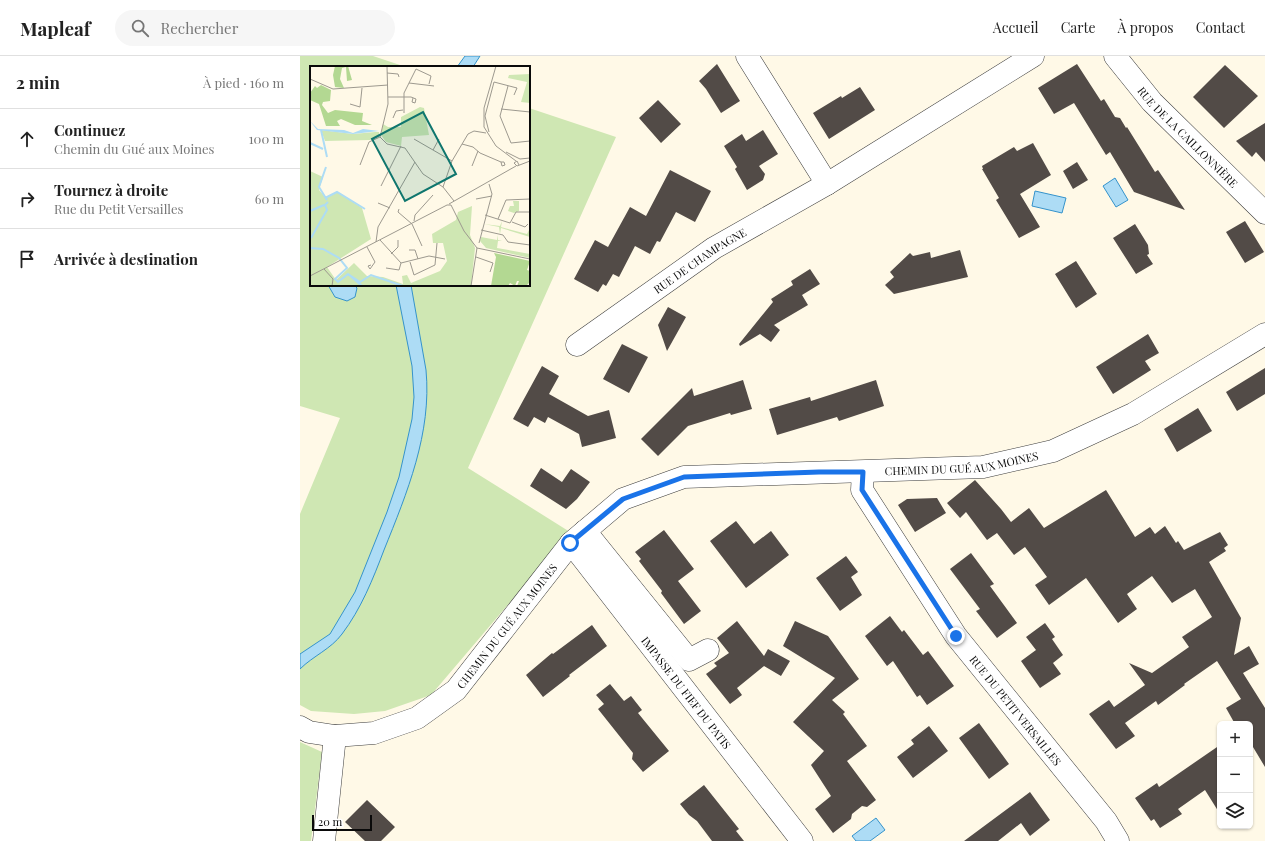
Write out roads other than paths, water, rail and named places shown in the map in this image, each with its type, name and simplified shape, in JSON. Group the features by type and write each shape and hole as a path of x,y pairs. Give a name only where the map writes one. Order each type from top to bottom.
{"street":[{"path":"747,56 827,184"},
{"name":"RUE DE CHAMPAGNE","path":"577,344 714,248 827,184 1032,56"},
{"name":"RUE DE LA CAILLONNIÈRE","path":"1115,56 1152,102 1265,213"},
{"name":"CHEMIN DU GUÉ AUX MOINES","path":"300,727 309,732 335,736 374,734 417,718 456,690 578,537 623,499 684,477 983,467 1053,451 1133,414 1265,334"},
{"name":"RUE DU PETIT VERSAILLES","path":"863,472 862,490 956,636 1106,821 1118,841"},
{"path":"578,537 690,660 708,650"},
{"name":"IMPASSE DU FIEF DU PATIS","path":"578,537 802,841"},
{"path":"324,841 335,736"}],"water":[{"path":"465,56 480,56 474,66 458,66"},
{"path":"1115,178 1128,200 1116,207 1103,186"},
{"path":"1035,191 1066,198 1062,213 1032,206"},
{"path":"329,286 355,286 357,288 355,297 347,301 335,297"},
{"path":"396,286 411,286 426,370 427,393 425,417 416,462 401,507 375,572 366,594 355,614 338,639 300,669 300,654 330,634 355,592 387,512 399,477 412,419 414,397 412,366"},
{"path":"876,818 885,830 870,841 856,841 852,836"}]}
